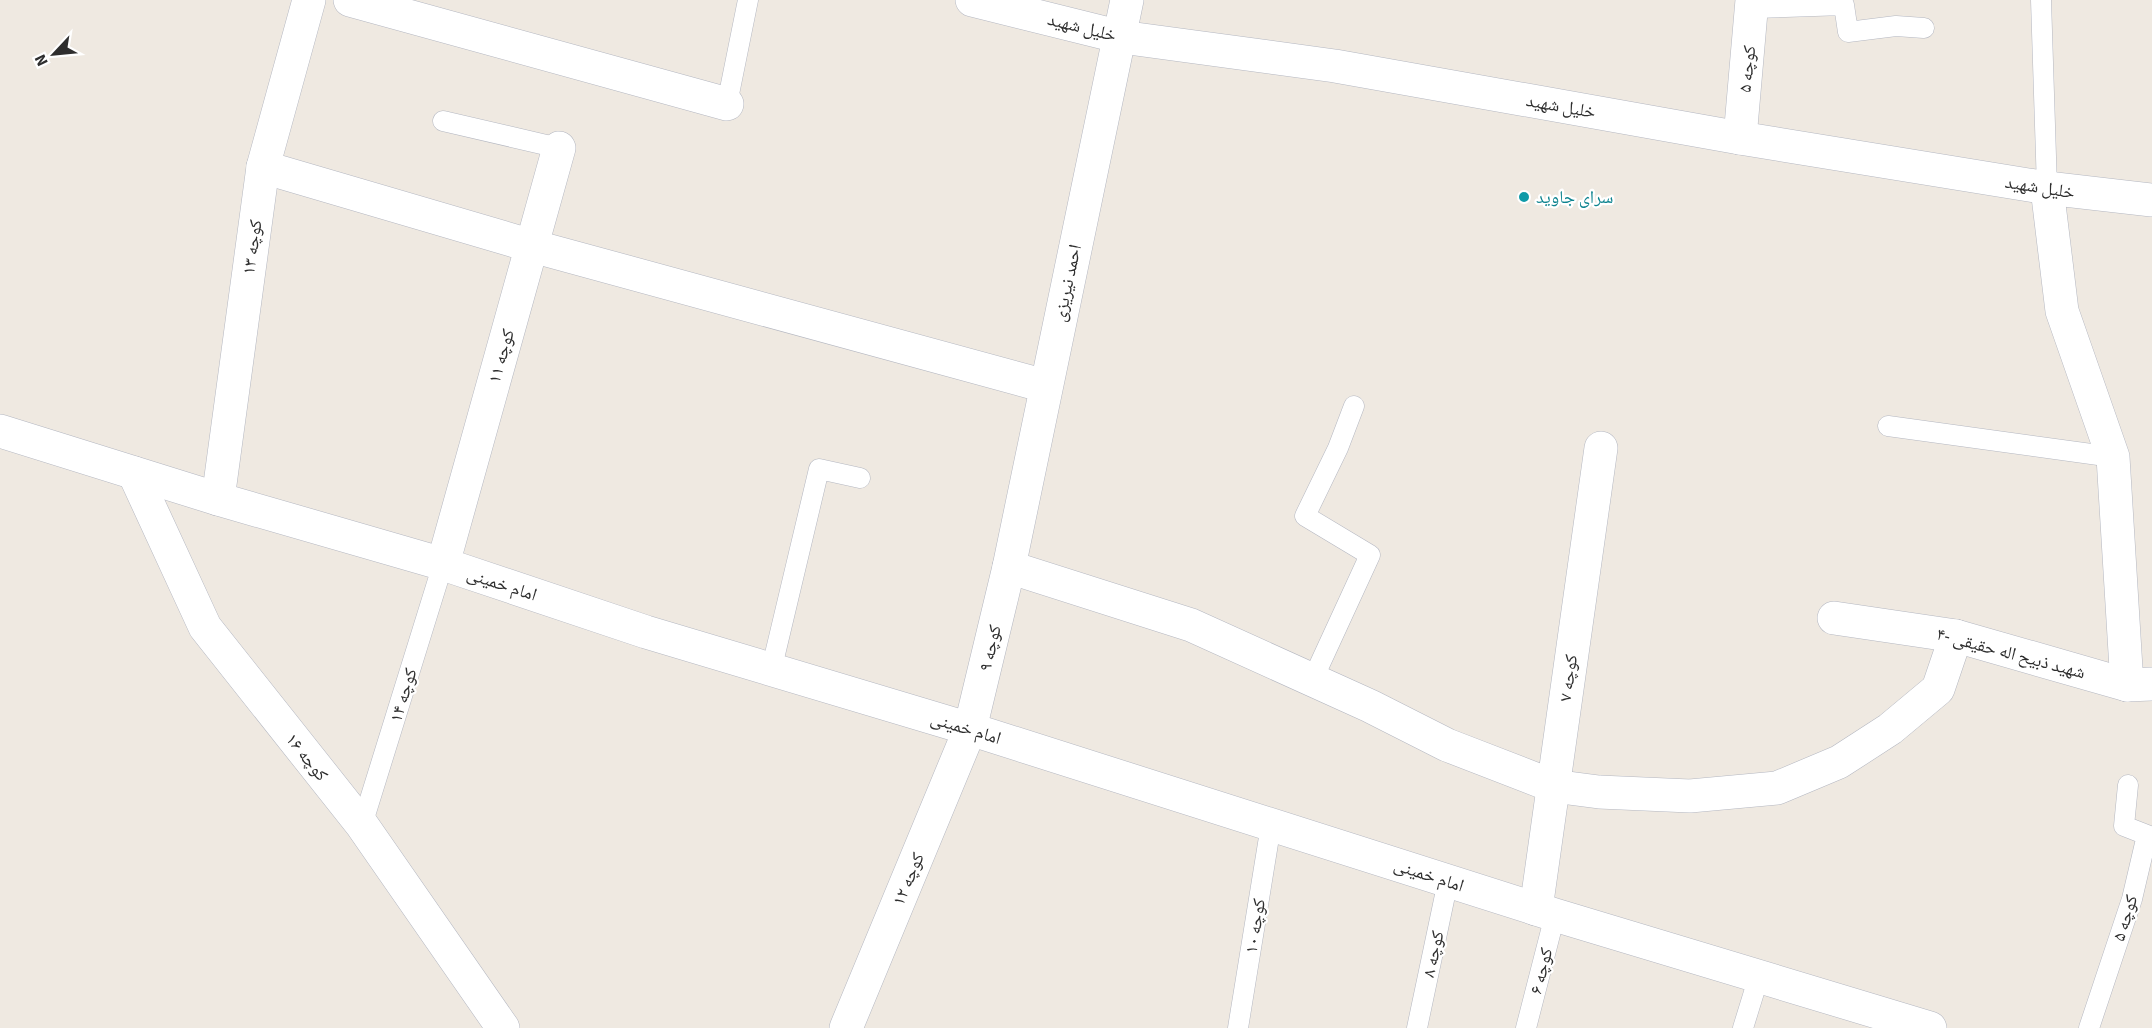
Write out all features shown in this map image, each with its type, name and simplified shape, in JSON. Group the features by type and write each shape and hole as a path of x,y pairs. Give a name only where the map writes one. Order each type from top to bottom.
{"street":[{"name":"کوچه ۱۳","path":"218,499 263,168 309,0"},
{"path":"350,0 727,104"},
{"name":"خلیل شهید","path":"972,0 1011,4 1121,37 1335,66 1740,138 2047,188 2152,200"},
{"name":"احمد نیریزی","path":"1009,567 1127,0"},
{"name":"کوچه ۵","path":"1740,138 1753,4"},
{"name":"کوچه ۱۱","path":"443,564 560,148"},
{"path":"263,168 532,246 1045,386"},
{"path":"2047,188 2062,311 2112,457 2140,685"},
{"name":"امام خمینی","path":"0,431 218,499 443,564 771,671 970,729 1546,912 1930,1028"},
{"name":"کوچه ۷","path":"1546,912 1553,786 1601,448"},
{"name":"کوچه ۱۶","path":"134,473 205,627 362,825 501,1027"},
{"path":"1009,567 1191,625 1370,706 1447,745 1553,786 1599,792 1690,796 1778,788 1839,762 1890,729 1938,689 1956,636"},
{"name":"کوچه ۹","path":"970,729 1009,567"},
{"name":"۴- شهید ذبیح اله حقیقی","path":"1834,618 1956,636 2140,685"},
{"name":"کوچه ۱۲","path":"846,1028 970,729"}],"lane":[{"path":"727,104 748,0"},
{"path":"2041,0 2047,188"},
{"path":"1753,4 1844,5 1848,32 1896,26 1924,28"},
{"path":"443,121 560,148"},
{"path":"1312,681 1370,555 1305,516 1338,448 1354,406"},
{"path":"1888,426 2112,457"},
{"path":"771,671 819,469 860,478"},
{"name":"کوچه ۱۴","path":"362,825 443,564"},
{"name":"۵ کوچه","path":"2089,1028 2132,899 2147,835 2124,826 2128,785"},
{"name":"کوچه ۱۰","path":"1238,1028 1271,825"},
{"name":"کوچه ۸","path":"1417,1028 1448,881"},
{"name":"کوچه ۶","path":"1526,1028 1546,912"},
{"path":"1743,1028 1759,976"}],"place":[{"name":"سرای جاوید","path":"1524,197"}]}
